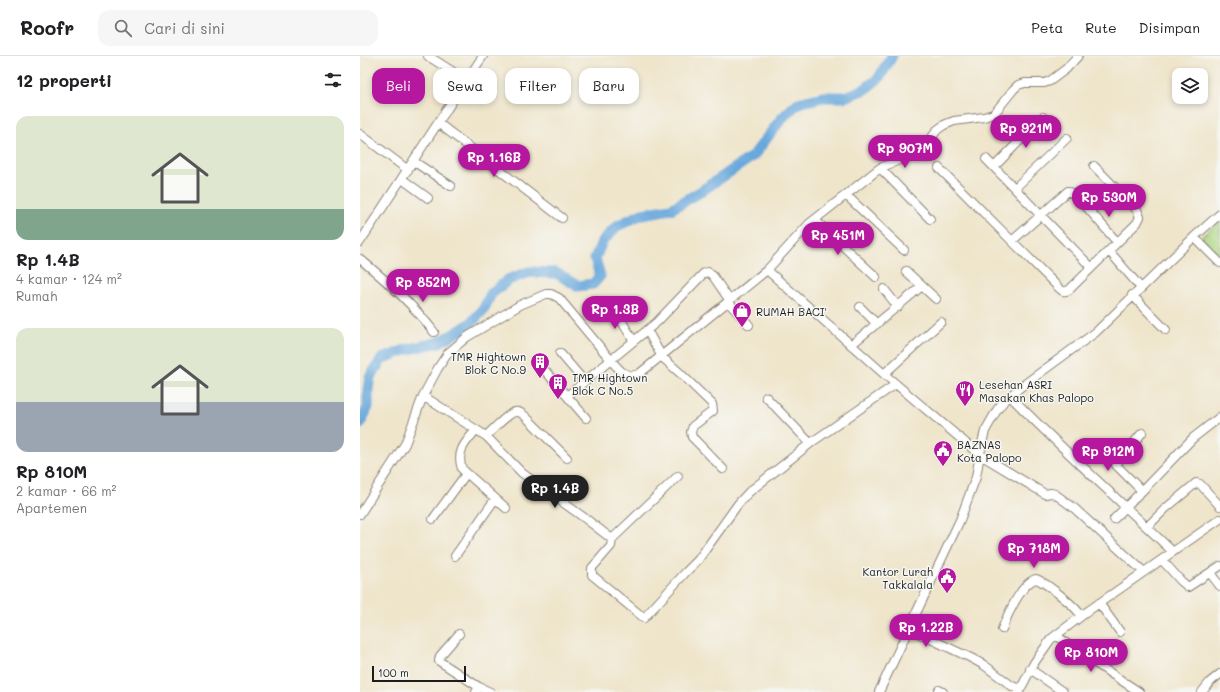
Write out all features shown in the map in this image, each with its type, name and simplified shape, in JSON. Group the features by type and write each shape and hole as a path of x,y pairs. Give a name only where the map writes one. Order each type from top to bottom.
{"street":[{"path":"428,56 447,68"},
{"path":"474,68 483,56"},
{"path":"360,514 397,459 405,444 423,396 441,362 454,347 481,328 520,305 546,294 551,294 561,300 622,372 631,376 639,374 662,357 767,270 809,224 880,168 916,152 930,140 937,130 944,125 954,121 984,118 992,114 1018,85 1025,83 1044,83 1050,81 1066,69 1078,56"},
{"path":"360,242 402,180 450,104"},
{"path":"994,167 1043,117"},
{"path":"438,122 562,218"},
{"path":"360,134 408,170"},
{"path":"1015,188 1067,138"},
{"path":"986,159 1091,267"},
{"path":"414,161 451,186"},
{"path":"939,168 1062,292 1069,290 1137,222 1140,216 1133,206 1094,166"},
{"path":"880,168 930,219"},
{"path":"402,180 428,198"},
{"path":"1012,241 1066,191 1069,191 1077,196 1117,242"},
{"path":"846,195 904,250"},
{"path":"879,692 960,520 976,477 979,454 985,431 1004,401 1096,332 1132,295 1220,214"},
{"path":"815,220 876,277"},
{"path":"1194,237 1220,263"},
{"path":"1108,251 1141,288"},
{"path":"360,259 410,303 434,332"},
{"path":"767,270 884,374 979,454 1045,494 1055,494 1074,508 1144,572"},
{"path":"906,271 936,299"},
{"path":"567,396 647,330 706,272 713,276 729,301 749,326"},
{"path":"851,345 922,286"},
{"path":"884,289 898,307"},
{"path":"1132,295 1166,330"},
{"path":"860,306 877,324"},
{"path":"615,310 633,340"},
{"path":"884,374 941,322"},
{"path":"647,330 662,357 712,404 714,408 713,411 693,426 691,432 697,442 723,469"},
{"path":"560,353 584,381"},
{"path":"541,366 586,418"},
{"path":"678,476 612,539 611,546 592,568 592,575 644,618 702,556 746,494 810,443 896,384"},
{"path":"423,396 486,436 522,473 586,518 612,539"},
{"path":"1010,396 1050,438 1173,552"},
{"path":"766,397 810,443"},
{"path":"486,436 510,414 516,412 521,413 567,458"},
{"path":"1114,519 1127,508 1193,438 1220,417"},
{"path":"476,430 467,441 460,454 462,469 506,508"},
{"path":"1142,433 1116,464 1116,466 1142,491"},
{"path":"433,519 466,474"},
{"path":"1147,527 1196,483 1200,484 1220,506"},
{"path":"455,556 495,499"},
{"path":"909,628 984,665 1012,686 1020,690 1030,669 1045,646 1056,635 1099,603 1220,519"},
{"path":"1162,560 1187,586 1220,566"},
{"path":"1210,573 1220,586"},
{"path":"1002,629 1021,593 1029,583 1036,579 1060,595 1077,610 1081,616"},
{"path":"1099,603 1120,632"},
{"path":"459,634 440,656 440,661 477,690 490,692"},
{"path":"1056,635 1077,651 1139,692"},
{"path":"1030,669 1063,692"},
{"path":"1202,692 1210,682 1220,674"}],"green space":[{"path":"1220,221 1220,256 1201,237"}],"waterway":[{"path":"360,424 368,407 370,377 382,359 405,350 439,342 454,334 470,324 483,310 491,294 508,280 529,272 556,273 578,286 593,284 600,276 595,258 602,242 617,226 642,214 671,209 700,192 753,156 782,118 798,103 823,97 845,97 865,89 879,78 892,56"}],"place":[{"name":"RUMAH BACI'","path":"742,328"},
{"name":"TMR Hightown Blok C No.9","path":"540,379"},
{"name":"TMR Hightown Blok C No.5","path":"558,400"},
{"name":"Lesehan ASRI Masakan Khas Palopo","path":"965,407"},
{"name":"BAZNAS Kota Palopo","path":"943,467"},
{"name":"Kantor Lurah Takkalala","path":"947,594"}]}
